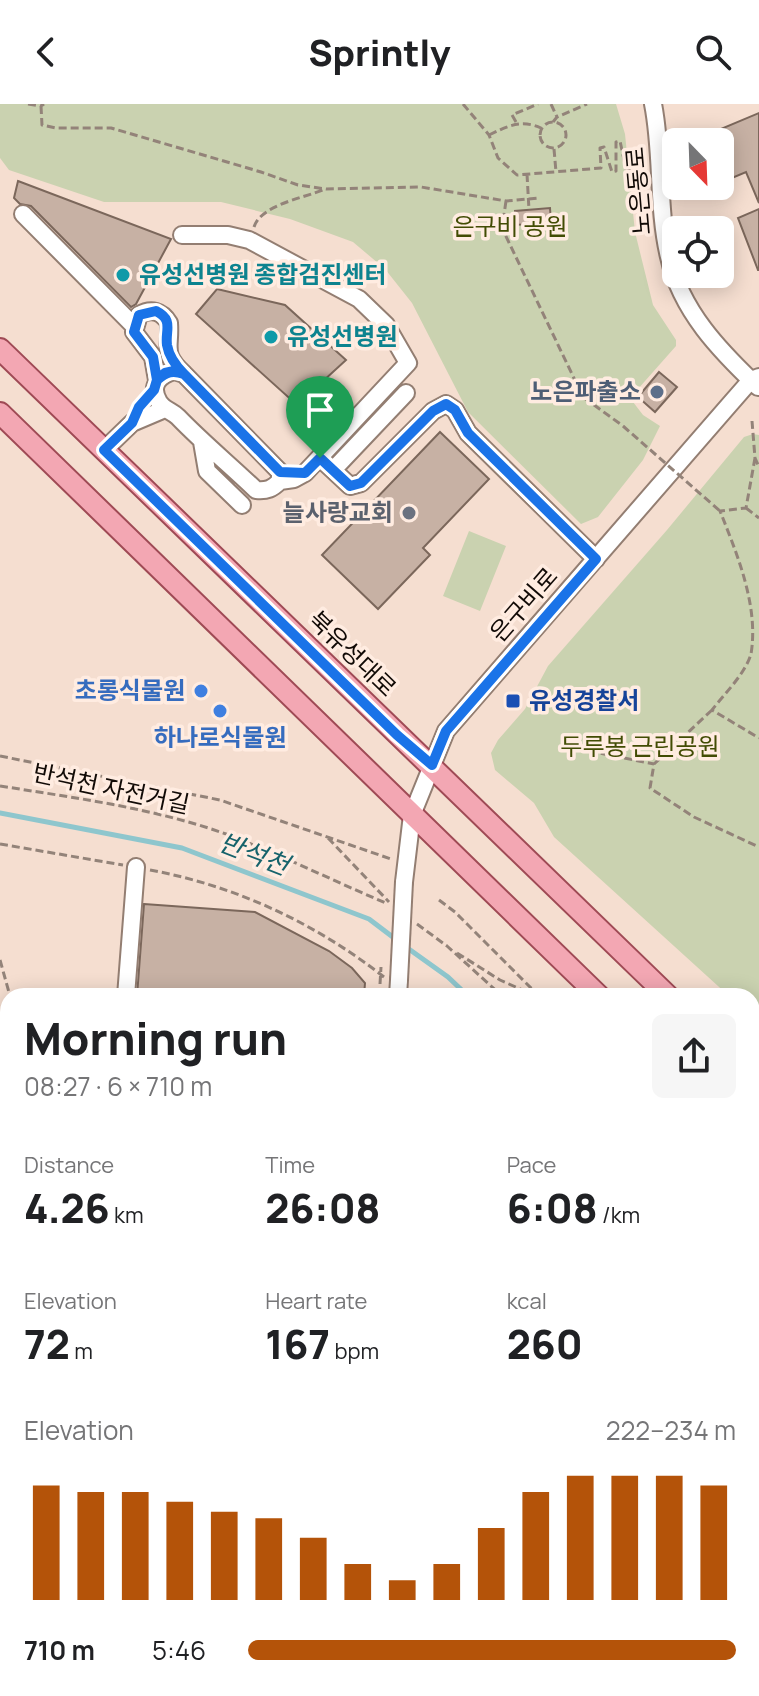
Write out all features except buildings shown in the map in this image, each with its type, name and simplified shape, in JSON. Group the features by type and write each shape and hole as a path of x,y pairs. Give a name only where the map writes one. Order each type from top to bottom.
{"main road":[{"name":"북유성대로","path":"0,349 660,988"},
{"path":"0,413 591,988"}],"street":[{"name":"노은동로","path":"653,104 669,257 678,286 723,355 756,381"},
{"path":"23,214 133,319 135,337 153,357 157,400 165,409 174,413 256,490 267,491 280,476"},
{"path":"133,319 156,311 166,318 169,329 166,342 176,366 280,476 294,479 320,458 408,363 386,325 359,299 249,240 228,235 182,235"},
{"path":"132,423 139,407 165,373 174,371 184,374"},
{"name":"은구비로","path":"398,988 404,874 412,815 446,731 756,381"},
{"path":"333,470 406,393"},
{"path":"320,458 350,486 361,483 433,411 446,404 455,410 468,433 596,559"},
{"path":"104,450 132,423 165,409"},
{"path":"202,442 207,471 242,505"},
{"path":"127,988 136,867"}],"path":[{"path":"28,104 43,105 42,125 111,128 298,185 326,189 421,187 506,201 539,198"},
{"path":"463,104 489,135 498,158 517,175 601,168 600,148 604,147 612,172 616,171 616,142 620,141 626,169 634,168"},
{"path":"516,123 512,115 538,104"},
{"path":"551,104 557,117"},
{"path":"541,128 587,104"},
{"path":"553,122 565,128 567,135 565,142 554,149"},
{"path":"489,135 516,123 530,123 541,128"},
{"path":"541,128 541,142 554,149"},
{"path":"554,149 556,172"},
{"path":"527,174 529,210"},
{"path":"249,240 256,219 275,208 326,189"},
{"path":"506,201 502,228 583,397 623,426 720,511 755,609 751,654 712,710 654,764 650,788 694,817 759,847"},
{"path":"746,508 755,458 752,421"},
{"path":"755,458 759,467"},
{"path":"720,511 746,508 759,518"},
{"path":"712,710 759,738"},
{"path":"589,751 654,764"},
{"path":"0,756 220,800 386,856 404,874"},
{"name":"반석천 자전거길","path":"0,786 106,802 226,834 391,905 327,837"},
{"path":"0,844 179,875 277,910 346,947 398,988"},
{"path":"439,900 455,912 529,988"},
{"path":"412,920 500,980 518,988"},
{"path":"447,946 493,988"},
{"path":"0,960 8,988"},
{"path":"380,984 381,967"}],"green space":[{"name":"은구비 공원","path":"0,104 616,104 625,134 635,232 653,305 676,340 676,346 630,398 643,415 660,426 643,460 598,517 581,524 468,412 412,303 385,269 353,242 290,219 221,202 104,202 9,170 0,158"},
{"name":"두루봉 근린공원","path":"759,435 759,988 720,988 554,837 534,803 495,770 491,753 498,740 525,709 548,666 744,437"},
{"path":"469,531 506,546 480,611 443,596"}],"waterway":[{"name":"반석천","path":"0,813 182,848 369,919 398,941"},
{"name":"반석천","path":"406,947 460,988"}],"place":[{"name":"유성선병원 종합검진센터","path":"123,275"},
{"name":"유성선병원","path":"271,337"},
{"name":"노은파출소","path":"657,392"},
{"name":"늘사랑교회","path":"409,513"},
{"name":"초롱식물원","path":"201,691"},
{"name":"유성경찰서","path":"513,701"},
{"name":"하나로식물원","path":"220,711"}],"route":[{"path":"320,458 305,473 280,472 184,374 174,371 165,373 157,380 149,349 135,337 135,320 150,311 161,313 166,318 169,323 168,349 172,360 184,374 174,371 165,373 157,380 154,390 139,407 132,423 104,450 397,735 432,765 446,731 596,559 468,433 455,410 446,404 433,411 361,483 350,486 320,458"}]}
